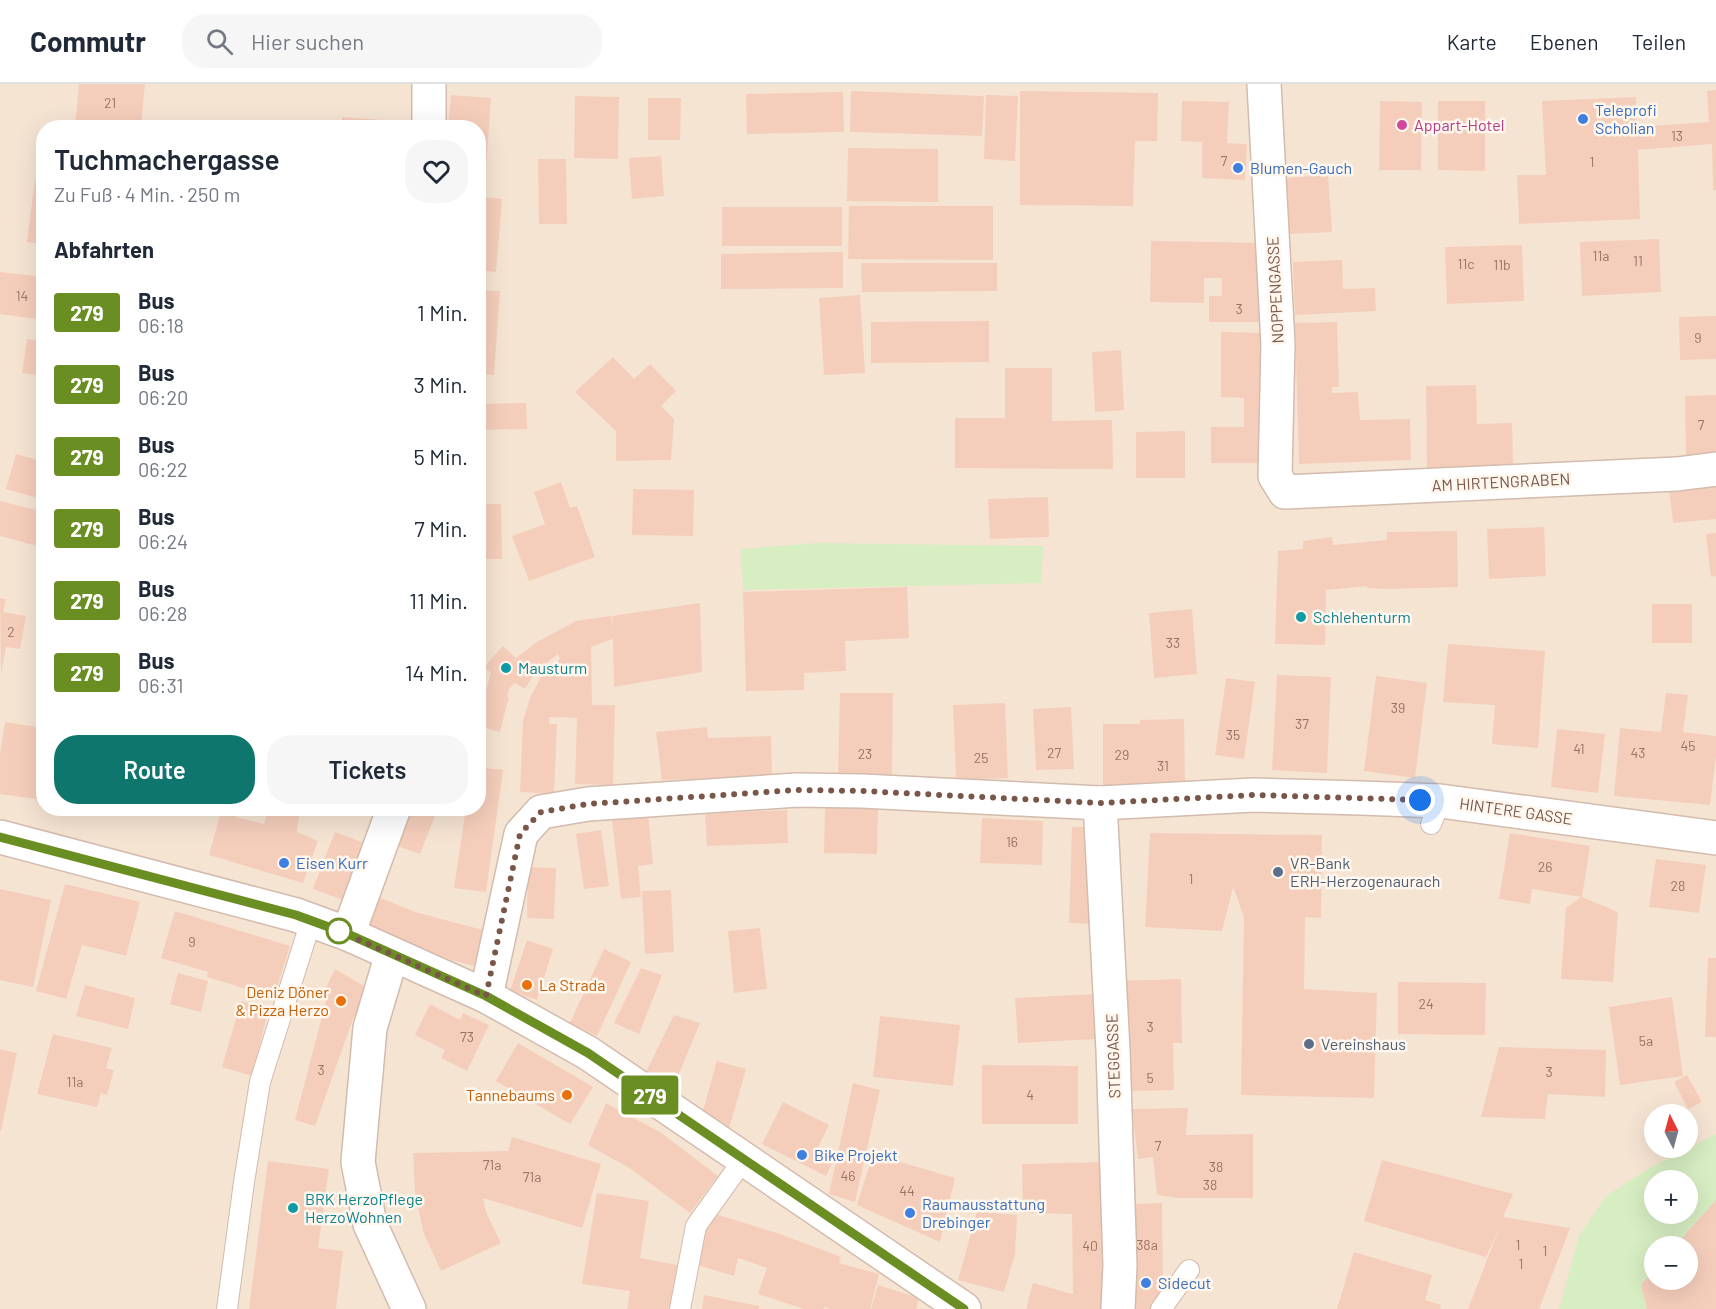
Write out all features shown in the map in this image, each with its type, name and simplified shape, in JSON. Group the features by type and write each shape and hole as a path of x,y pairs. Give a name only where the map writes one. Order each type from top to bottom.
{"street":[{"path":"429,84 429,120"},
{"name":"NOPPENGASSE","path":"1264,84 1278,344 1275,476 1285,492"},
{"name":"AM HIRTENGRABEN","path":"1285,492 1677,474 1716,469"},
{"name":"HINTERE GASSE","path":"486,996 520,834 541,812 611,802 797,790 1100,803 1254,795 1716,838"},
{"name":"STEGGASSE","path":"1100,803 1113,1050 1120,1265 1118,1309"},
{"path":"348,934 391,816"},
{"path":"0,837 296,915 348,934 486,996 588,1053 964,1309"},
{"path":"392,954 370,1028 358,1162 370,1224 410,1309"}],"lane":[{"path":"227,1309 243,1182 260,1082 311,921"},
{"path":"680,1309 696,1226 744,1159"},
{"path":"1161,1309 1189,1270"}],"shaded area":[{"path":"0,84 1716,84 1716,1309 0,1309"}],"green space":[{"path":"818,543 1043,546 1041,583 743,590 741,549"},
{"path":"1716,1134 1716,1200 1698,1220 1698,1170 1646,1170 1669,1158 1698,1158 1698,1143"},
{"path":"1644,1172 1644,1224 1695,1224 1684,1236 1644,1236 1644,1282 1641,1285 1647,1309 1559,1309 1579,1236 1606,1196"}],"building":[{"path":"79,84 145,84 142,120 76,120"},
{"path":"1716,90 1716,190 1713,190 1712,144 1638,150 1640,219 1519,224 1517,175 1546,175 1542,101 1636,97 1637,127 1709,122 1707,91"},
{"path":"851,91 984,96 982,136 850,132"},
{"path":"1020,91 1158,93 1157,141 1135,141 1133,206 1020,205"},
{"path":"843,92 844,132 747,134 746,94"},
{"path":"451,95 491,98 486,169 486,120 449,120"},
{"path":"986,95 1018,96 1015,161 984,159"},
{"path":"575,96 619,97 618,159 574,158"},
{"path":"648,98 681,98 680,140 648,140"},
{"path":"1182,101 1229,102 1227,143 1247,144 1245,180 1202,178 1202,142 1181,141"},
{"path":"1380,101 1422,102 1421,170 1379,170"},
{"path":"1438,101 1485,101 1485,171 1438,170"},
{"path":"342,117 381,120 342,120"},
{"path":"848,148 938,149 938,202 847,201"},
{"path":"661,156 664,196 632,199 629,158"},
{"path":"538,159 566,159 567,224 539,224"},
{"path":"1328,175 1332,232 1289,234 1285,178"},
{"path":"35,180 36,180 36,243 27,242"},
{"path":"486,197 502,199 496,272 486,271"},
{"path":"849,206 993,206 993,260 848,259"},
{"path":"722,207 842,207 842,246 722,246"},
{"path":"1659,239 1661,292 1582,296 1580,242"},
{"path":"1151,241 1270,243 1269,322 1209,322 1209,296 1222,296 1222,278 1204,278 1204,303 1150,302"},
{"path":"1522,245 1524,301 1447,304 1445,247"},
{"path":"843,252 843,288 721,289 721,254"},
{"path":"1342,260 1343,289 1375,288 1376,311 1295,315 1293,262"},
{"path":"861,263 997,263 997,291 862,292"},
{"path":"0,272 36,276 36,319 0,314"},
{"path":"486,290 500,291 494,375 486,374"},
{"path":"860,295 865,373 824,375 819,298"},
{"path":"1716,316 1716,359 1680,360 1679,317"},
{"path":"989,321 989,362 871,363 871,322"},
{"path":"1337,322 1339,387 1332,387 1332,393 1358,392 1360,420 1410,419 1411,460 1299,464 1295,323"},
{"path":"1221,332 1267,333 1268,463 1211,463 1211,427 1244,427 1244,398 1221,397"},
{"path":"27,339 36,341 36,375 22,373"},
{"path":"1121,350 1124,410 1095,412 1092,352"},
{"path":"613,357 634,379 650,364 676,391 661,406 674,419 671,460 616,461 616,431 575,392"},
{"path":"1005,368 1052,368 1052,421 1112,420 1113,469 955,468 955,418 1005,418"},
{"path":"1476,385 1477,424 1512,423 1513,467 1427,469 1426,386"},
{"path":"1716,395 1716,455 1686,456 1685,396"},
{"path":"526,403 527,429 486,430 486,404"},
{"path":"1185,431 1185,478 1136,478 1136,432"},
{"path":"16,454 36,460 36,498 6,489"},
{"path":"561,482 570,508 577,506 595,557 529,581 512,536 545,524 534,492"},
{"path":"1716,483 1716,519 1673,523 1669,487"},
{"path":"633,489 694,490 693,536 632,535"},
{"path":"1048,497 1049,537 990,539 988,499"},
{"path":"0,501 36,510 36,546 0,536"},
{"path":"486,504 501,504 502,559 486,559"},
{"path":"1544,527 1546,576 1489,579 1487,529"},
{"path":"1457,531 1458,587 1387,589 1367,588 1367,586 1326,590 1325,645 1275,644 1278,551 1303,549 1303,541 1332,537 1333,545 1387,540 1387,532"},
{"path":"1716,533 1716,576 1711,577 1706,534"},
{"path":"907,587 909,638 845,641 846,671 804,673 804,690 746,691 743,592"},
{"path":"0,598 6,599 3,612 26,616 20,649 6,647 1,673"},
{"path":"700,603 702,672 614,687 613,639 591,647 592,705 615,705 613,785 575,784 577,718 549,717 549,724 557,724 554,794 520,792 523,721 530,698 542,675 560,659 558,654 536,671 525,689 515,683 509,689 500,732 486,728 486,690 491,673 486,669 486,665 503,646 516,658 537,642 576,621 611,616 613,634 612,616"},
{"path":"1652,604 1692,604 1692,643 1652,643"},
{"path":"1192,609 1197,674 1154,678 1149,613"},
{"path":"1448,644 1545,651 1538,748 1492,744 1495,705 1443,702"},
{"path":"1277,675 1331,677 1327,773 1272,770"},
{"path":"1376,676 1427,683 1415,778 1364,771"},
{"path":"1226,678 1255,682 1244,759 1215,755"},
{"path":"840,693 893,693 892,776 838,775"},
{"path":"1666,693 1688,695 1683,732 1716,736 1710,805 1614,796 1620,728 1661,732"},
{"path":"1005,703 1008,778 956,780 953,705"},
{"path":"1071,707 1074,769 1036,770 1033,709"},
{"path":"1184,719 1185,784 1103,785 1103,724 1140,724 1140,720"},
{"path":"5,722 36,727 36,799 0,794 0,754"},
{"path":"707,727 708,738 771,736 772,776 662,780 656,732"},
{"path":"1557,729 1605,734 1598,793 1551,787"},
{"path":"486,768 503,770 486,892 454,888 465,816 486,816"},
{"path":"825,806 878,807 877,854 824,853"},
{"path":"787,810 788,843 707,846 705,814"},
{"path":"648,815 653,864 638,866 641,897 621,899 612,819"},
{"path":"220,816 236,816 264,824 266,816 299,816 297,832 318,841 303,883 209,855"},
{"path":"404,816 435,816 420,854 392,844"},
{"path":"982,818 1043,821 1042,865 980,863"},
{"path":"1072,827 1096,827 1093,924 1069,923"},
{"path":"601,830 609,886 584,889 576,834"},
{"path":"335,832 368,844 346,901 313,889"},
{"path":"1150,833 1322,835 1321,918 1305,917 1304,989 1377,993 1374,1098 1241,1095 1244,917 1233,887 1222,931 1145,927"},
{"path":"1510,833 1590,846 1582,897 1618,912 1613,982 1561,979 1566,908 1581,897 1532,889 1530,904 1499,899"},
{"path":"1656,859 1706,865 1699,913 1649,907"},
{"path":"528,867 556,868 554,919 527,918"},
{"path":"65,884 140,902 126,956 82,945 66,999 36,991"},
{"path":"0,889 51,900 33,987 0,980"},
{"path":"671,890 674,952 645,954 642,891"},
{"path":"376,896 415,912 483,930 474,966 405,948 361,930"},
{"path":"175,911 290,946 274,997 207,977 208,972 161,958"},
{"path":"760,928 767,989 734,993 728,931"},
{"path":"527,940 553,949 537,1000 510,991"},
{"path":"604,949 631,962 597,1036 570,1023"},
{"path":"1708,958 1716,958 1716,1037 1705,1037"},
{"path":"641,968 662,975 639,1034 614,1023"},
{"path":"335,969 376,993 364,1020 354,1016 315,1126 295,1120 326,1001 321,998"},
{"path":"178,973 208,981 201,1012 170,1004"},
{"path":"1181,979 1182,1043 1173,1043 1174,1090 1128,1091 1118,981"},
{"path":"1398,982 1486,983 1485,1035 1398,1034"},
{"path":"85,985 135,998 128,1029 76,1016"},
{"path":"1094,994 1096,1039 1018,1043 1015,998"},
{"path":"1672,997 1683,1076 1620,1085 1609,1007"},
{"path":"241,1001 269,1008 252,1076 222,1067"},
{"path":"430,1004 460,1020 463,1013 489,1025 467,1071 441,1058 445,1050 415,1035"},
{"path":"674,1015 700,1023 675,1083 644,1076"},
{"path":"880,1016 960,1025 953,1086 873,1077"},
{"path":"53,1034 112,1048 106,1068 114,1070 107,1095 101,1093 97,1107 37,1094"},
{"path":"518,1043 593,1087 570,1124 496,1081"},
{"path":"1499,1047 1606,1050 1605,1097 1548,1094 1545,1119 1481,1117"},
{"path":"0,1049 17,1053 1,1131 0,1131"},
{"path":"717,1061 746,1069 729,1129 700,1121"},
{"path":"982,1065 1078,1066 1078,1124 982,1124"},
{"path":"1687,1075 1702,1102 1685,1104 1674,1082"},
{"path":"853,1083 880,1090 855,1202 829,1194"},
{"path":"783,1102 829,1125 818,1147 836,1156 826,1176 762,1144"},
{"path":"606,1103 660,1132 718,1176 690,1213 631,1169 588,1145"},
{"path":"1188,1108 1186,1135 1253,1134 1253,1198 1179,1198 1157,1195 1153,1157 1138,1159 1132,1109"},
{"path":"512,1137 601,1164 582,1228 483,1198 486,1212 501,1243 441,1271 424,1234 415,1192 413,1153 508,1151"},
{"path":"873,1154 955,1178 940,1242 857,1205"},
{"path":"1382,1160 1513,1194 1503,1217 1570,1228 1539,1309 1468,1309 1500,1226 1486,1257 1364,1221"},
{"name":"BRK HerzoPflege HerzoWohnen","path":"268,1161 329,1169 318,1248 343,1251 336,1309 249,1309"},
{"path":"1104,1162 1107,1309 1026,1309 1033,1283 1073,1294 1072,1214 1023,1213 1022,1164"},
{"path":"597,1193 649,1201 640,1258 682,1266 676,1309 627,1309 630,1291 582,1284"},
{"path":"1716,1200 1716,1309 1647,1309 1641,1285 1644,1282 1644,1290 1698,1290 1698,1236 1684,1236 1695,1224 1698,1224 1698,1220"},
{"path":"1162,1203 1163,1285 1155,1309 1133,1309 1131,1204"},
{"path":"709,1212 780,1234 841,1257 839,1263 879,1274 870,1309 824,1307 823,1309 804,1309 758,1294 767,1268 738,1258 734,1276 697,1265"},
{"path":"977,1212 1017,1215 1015,1254 1004,1292 958,1280"},
{"path":"1354,1252 1432,1275 1425,1300 1441,1305 1440,1309 1337,1309"},
{"path":"878,1285 919,1298 916,1309 871,1309"},
{"path":"704,1295 759,1306 759,1309 702,1309"}],"bus line":[{"name":"279","path":"0,837 296,915 348,934 486,996 588,1053 964,1309"}],"place":[{"name":"Teleprofi Scholian","path":"1583,119"},
{"name":"Appart-Hotel","path":"1402,125"},
{"name":"Blumen-Gauch","path":"1238,168"},
{"name":"Schlehenturm","path":"1301,617"},
{"name":"Mausturm","path":"506,668"},
{"name":"Eisen Kurr","path":"284,863"},
{"name":"VR-Bank ERH-Herzogenaurach","path":"1278,872"},
{"name":"La Strada","path":"527,985"},
{"name":"Deniz Döner & Pizza Herzo","path":"341,1001"},
{"name":"Vereinshaus","path":"1309,1044"},
{"name":"Tannebaums","path":"567,1095"},
{"name":"Bike Projekt","path":"802,1155"},
{"name":"BRK HerzoPflege HerzoWohnen","path":"293,1208"},
{"name":"Raumausstattung Drebinger","path":"910,1213"},
{"name":"Sidecut","path":"1146,1283"}],"route":[{"path":"339,931 486,996 520,834 541,812 588,804 797,790 1100,803 1254,795 1420,800"}]}
